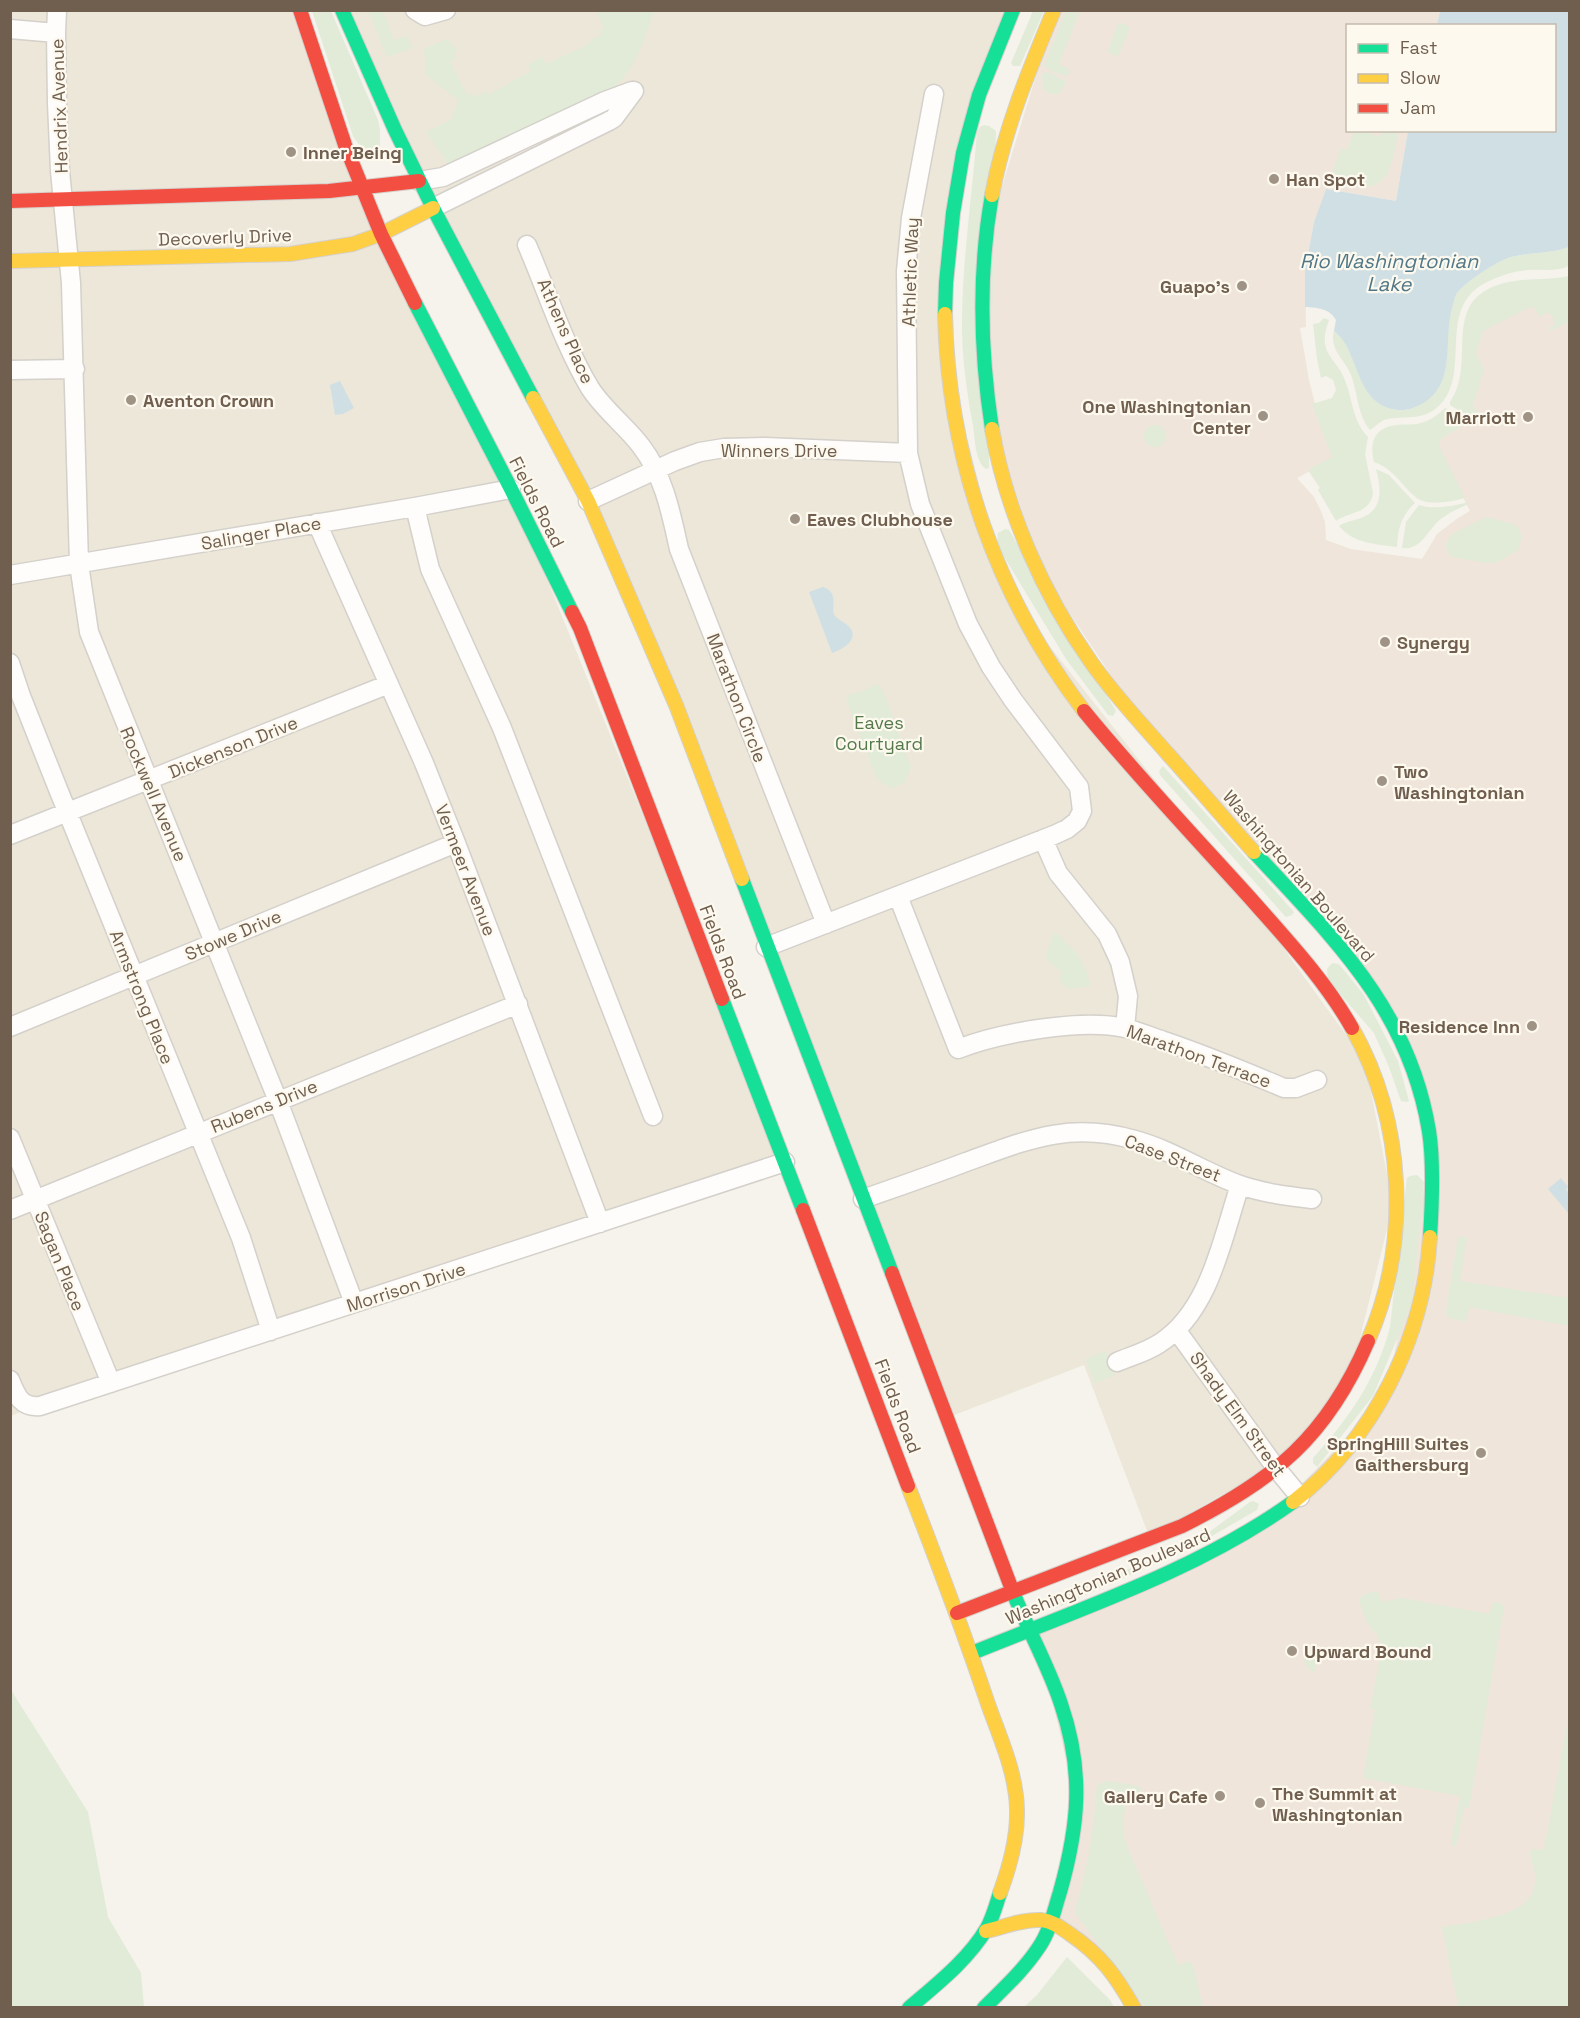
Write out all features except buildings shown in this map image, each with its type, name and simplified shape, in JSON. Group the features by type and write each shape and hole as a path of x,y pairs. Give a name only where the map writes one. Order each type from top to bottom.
{"main road":[{"name":"Fields Road","path":"300,10 345,145 381,234 580,628 957,1613 1013,1776 1018,1799 1015,1846 986,1931 957,1967 909,2007"},
{"path":"342,10 419,181 588,501 676,705 862,1199 1013,1592 1060,1704 1071,1738 1077,1775 1077,1820 1068,1866 1040,1946 1009,1983 984,2007"},
{"name":"Washingtonian Boulevard","path":"972,1653 1197,1560 1235,1540 1300,1497 1351,1444 1379,1403 1395,1373 1425,1289 1432,1228 1429,1133 1415,1079 1402,1045 1357,967 1301,929 1118,751 1095,725 1034,638 1008,590 986,541 957,435 951,396 945,296 952,213 970,122 988,86 1013,10"},
{"name":"Washingtonian Boulevard","path":"957,1613 1182,1526 1238,1496 1276,1468 1314,1434 1339,1401 1354,1375 1377,1319 1389,1274 1395,1205 1391,1137 1373,1075 1347,1019 1315,974 1301,929 1261,860 1097,670 1044,582 1008,490 992,425 984,377 981,295 984,237 995,176 1014,97 1054,10"},
{"path":"10,201 63,201 362,189 419,181"},
{"name":"Decoverly Drive","path":"10,261 291,254 353,244 381,234 433,208"},
{"path":"974,501 1008,490"},
{"path":"1118,751 1145,728"},
{"path":"986,1931 1028,1921 1050,1921 1100,1955 1118,1977 1134,2007"}],"street":[{"name":"Hendrix Avenue","path":"57,10 59,148 69,260"},
{"path":"414,10 425,16 446,10"},
{"path":"10,30 56,33"},
{"path":"419,181 443,177 604,101 634,91 614,118 609,121 433,208"},
{"name":"Athletic Way","path":"908,453 906,271 911,218 934,94"},
{"name":"Athens Place","path":"527,245 581,372 604,405 643,449 655,470"},
{"name":"Rockwell Avenue","path":"69,260 75,369 78,564 89,632 120,714 278,1101 354,1304"},
{"path":"10,370 75,369"},
{"name":"Winners Drive","path":"588,501 700,452 724,448 755,447 908,453"},
{"path":"766,947 1043,839 1066,829 1077,821 1082,811 1080,787 1013,700 991,667 968,624 920,504 908,453"},
{"name":"Marathon Circle","path":"655,470 668,499 679,549 826,924"},
{"name":"Salinger Place","path":"10,575 511,489"},
{"path":"415,507 430,569 502,728 653,1116"},
{"name":"Vermeer Avenue","path":"317,523 389,684 456,843 600,1223"},
{"name":"Armstrong Place","path":"10,663 68,813 241,1238 271,1331"},
{"name":"Dickenson Drive","path":"10,835 389,684"},
{"path":"1043,839 1058,873 1107,934 1120,962 1128,996 1125,1028"},
{"name":"Stowe Drive","path":"10,1027 456,843"},
{"name":"Marathon Terrace","path":"898,896 958,1049 1044,1029 1094,1026 1125,1028 1210,1057 1284,1088 1296,1088 1317,1080"},
{"name":"Rubens Drive","path":"10,1210 518,1004"},
{"name":"Case Street","path":"862,1199 1028,1139 1081,1131 1136,1140 1176,1155 1240,1185 1278,1195 1312,1199"},
{"name":"Sagan Place","path":"10,1138 111,1383"},
{"name":"Morrison Drive","path":"10,1380 17,1396 27,1405 40,1406 785,1162"},
{"path":"1117,1362 1152,1348 1177,1331 1192,1312 1207,1287 1240,1185"},
{"name":"Shady Elm Street","path":"1177,1331 1276,1468 1300,1497"}],"shaded area":[{"path":"11,11 299,11 343,143 510,488 783,1161 40,1404 11,1416"},
{"path":"345,11 1011,11 968,122 945,353 1007,592 1242,891 1365,1061 1393,1205 1351,1374 1278,1463 1149,1536 1084,1365 949,1417 677,703"},
{"path":"1056,11 1440,11 1437,24 1346,24 1346,132 1408,132 1396,201 1326,189 1314,222 1305,271 1306,327 1300,328 1316,408 1337,457 1297,478 1314,497 1321,511 1325,522 1326,540 1351,549 1422,559 1437,534 1470,511 1437,447 1438,440 1477,416 1471,405 1474,353 1482,329 1530,305 1569,305 1570,1797 1497,2008 1136,2007 1052,1921 1080,1820 1037,1633 1254,1533 1387,1396 1433,1135 1375,990 1138,716 1043,573 995,432 987,235"}],"green space":[{"path":"312,11 331,11 378,120 380,146 372,153 365,151 353,136"},
{"path":"368,11 383,11 394,40 407,36 413,48 387,57"},
{"path":"596,11 654,11 633,65 619,83 610,91 450,167 426,132 451,120 458,100 426,75 424,49 447,39 458,51 454,54 456,58 450,61 467,95 473,93 475,97 486,91 488,95 531,71 528,64 542,57 546,64 591,43 590,40 601,35 600,31 604,28"},
{"path":"1033,11 1044,11 1020,66 1013,66 1011,63"},
{"path":"1066,11 1080,11 1059,64 1070,70 1069,75 1056,73 1044,65"},
{"path":"1118,24 1130,27 1118,56 1107,52"},
{"path":"1048,72 1067,82 1059,94 1050,94 1043,89 1042,74"},
{"path":"984,125 996,131 989,468 986,469 982,466 976,449 965,376 962,325 965,253 977,133"},
{"path":"1354,132 1366,132 1380,137 1382,132 1398,132 1391,166 1382,180 1375,185 1357,187 1329,181 1341,148 1347,150"},
{"path":"1569,247 1569,266 1554,270 1516,272 1497,277 1480,286 1467,298 1460,313 1455,365 1446,397 1434,410 1422,416 1384,420 1370,430 1360,410 1351,375 1335,349 1334,331 1348,347 1364,387 1378,403 1391,409 1413,408 1428,400 1438,389 1444,377 1450,319 1457,293 1468,282 1505,259"},
{"path":"1569,276 1569,322 1549,332 1549,327 1553,326 1554,321 1551,314 1546,313 1539,317 1535,308 1530,307 1483,331 1476,353 1484,369 1473,405 1479,417 1471,421 1450,405 1458,386 1461,370 1465,319 1471,305 1482,293 1501,284 1518,280"},
{"path":"1324,318 1329,320 1325,337 1326,348 1343,376 1355,416 1368,437 1365,454 1373,493 1368,505 1336,521 1318,490 1320,488 1308,470 1332,457 1312,404 1332,398 1336,390 1333,380 1326,376 1321,378 1317,359 1313,324 1319,323"},
{"path":"1445,408 1463,417 1468,423 1443,437 1439,443 1465,498 1432,503 1417,498 1396,476 1374,462 1372,448 1375,437 1383,429 1389,426 1425,422"},
{"path":"1155,425 1163,428 1166,436 1163,444 1155,447 1147,444 1144,436 1147,428"},
{"path":"1376,469 1389,475 1415,503 1401,523 1397,547 1358,540 1339,526 1361,518 1374,510 1380,490"},
{"path":"1468,502 1437,522 1415,546 1402,548 1406,522 1419,505 1437,507"},
{"path":"1486,517 1518,527 1522,537 1518,550 1498,562 1487,563 1452,557 1445,545 1452,534"},
{"path":"1005,529 1009,530 1116,711 1113,716 1108,715 1066,659 997,545 998,533"},
{"name":"Eaves Courtyard","path":"877,684 882,688 911,767 905,782 894,788 883,784 876,777 846,699 850,694 864,691"},
{"path":"1163,766 1294,912 1292,915 1286,917 1284,915 1160,775 1159,771"},
{"path":"1054,932 1078,955 1086,970 1090,986 1068,989 1060,981 1061,972 1045,958"},
{"path":"1332,963 1339,964 1364,995 1398,1061 1409,1101 1401,1101 1374,1033 1328,980 1327,969"},
{"path":"1417,1175 1424,1182 1412,1303 1373,1396 1317,1467 1313,1463 1313,1458 1338,1429 1360,1397 1384,1346 1390,1327 1407,1178"},
{"path":"1458,1237 1467,1237 1460,1281 1569,1298 1569,1326 1470,1307 1465,1322 1447,1317 1446,1311"},
{"path":"1106,1351 1115,1375 1095,1383 1085,1359"},
{"path":"1253,1501 1259,1504 1257,1510 1193,1547 1056,1608 1053,1606 1054,1598 1193,1544"},
{"path":"1376,1591 1382,1602 1402,1598 1489,1614 1494,1602 1501,1603 1504,1607 1469,1808 1464,1807 1456,1846 1451,1844 1460,1796 1363,1778 1375,1710 1370,1709 1382,1647 1377,1635 1366,1621 1359,1600 1362,1595"},
{"path":"1306,1649 1319,1652 1315,1672 1308,1669 1305,1663"},
{"path":"11,1690 88,1812 108,1917 141,1973 144,2007 11,2007"},
{"path":"1569,1714 1569,2007 1450,2007 1458,2005 1442,1927 1498,1916 1523,1904 1531,1895 1535,1879 1530,1851 1544,1850"},
{"path":"1107,1781 1138,1786 1142,1789 1140,1794 1128,1793 1123,1820 1124,1839 1178,1965 1189,1961 1193,1965 1203,2007 1145,2007 1076,1914 1075,1910 1090,1848 1097,1785"},
{"path":"1067,1957 1110,2000 1114,2007 1024,2007 1037,1995"}],"water":[{"name":"Rio Washingtonian Lake","path":"1440,11 1569,11 1569,247 1505,259 1468,282 1457,293 1454,302 1444,377 1438,390 1428,400 1413,408 1395,410 1378,403 1364,387 1347,347 1334,331 1336,320 1333,316 1323,309 1305,307 1305,271 1314,222 1326,189 1396,201 1408,132 1556,132 1556,24 1437,24"},
{"path":"340,381 354,408 343,414 335,415 330,385"},
{"path":"823,587 833,595 834,615 853,633 850,642 842,649 832,653 809,592"},
{"path":"1561,1178 1568,1187 1566,1189 1569,1194 1569,1214 1548,1189"}],"traffic: fast":[{"path":"342,10 395,130 433,208 533,398"},
{"path":"945,314 953,213 963,153 979,95 1013,10"},
{"path":"992,195 984,253 982,312 985,370 992,429"},
{"path":"415,303 572,612"},
{"path":"1254,852 1312,915 1364,978 1386,1012 1404,1048 1419,1088 1431,1143 1430,1237"},
{"path":"742,879 892,1273"},
{"path":"722,999 803,1210"},
{"path":"972,1653 1096,1604 1178,1568 1218,1548 1293,1502"},
{"path":"984,2008 1027,1964 1046,1934 1054,1914 1075,1821 1076,1775 1068,1729 1050,1674 1011,1587"},
{"path":"909,2008 971,1951 987,1928 1000,1893"}],"traffic: slow":[{"path":"992,195 1010,124 1054,10"},
{"path":"10,261 290,254 353,244 381,234 433,208"},
{"path":"945,314 948,368 956,421 967,473 983,523 1002,573 1026,621 1053,667 1084,711"},
{"path":"533,398 588,501 676,705 742,879"},
{"path":"992,429 998,460 1017,521 1042,580 1074,636 1118,697 1254,852"},
{"path":"1352,1028 1370,1064 1383,1103 1392,1142 1396,1183 1396,1223 1391,1264 1382,1303 1368,1341"},
{"path":"1293,1502 1322,1477 1348,1448 1390,1384 1417,1312 1426,1275 1430,1237"},
{"path":"908,1486 1007,1755 1014,1782 1017,1809 1015,1841 1000,1893"},
{"path":"986,1931 1034,1920 1057,1925 1099,1958 1114,1976 1134,2008"}],"traffic: jam":[{"path":"300,10 345,145 381,234 415,303"},
{"path":"10,201 329,191 419,181"},
{"path":"572,612 722,999"},
{"path":"1084,711 1145,783 1292,945 1330,993 1352,1028"},
{"path":"803,1210 908,1486"},
{"path":"892,1273 1011,1587"},
{"path":"957,1613 1182,1526 1244,1491 1270,1473 1315,1430 1335,1404 1368,1341"}],"place":[{"name":"Inner Being","path":"291,152"},
{"name":"Han Spot","path":"1274,179"},
{"name":"Guapo's","path":"1242,286"},
{"name":"Aventon Crown","path":"131,400"},
{"name":"One Washingtonian Center","path":"1263,416"},
{"name":"Marriott","path":"1528,417"},
{"name":"Eaves Clubhouse","path":"795,519"},
{"name":"Synergy","path":"1385,642"},
{"name":"Two Washingtonian","path":"1382,781"},
{"name":"Residence Inn","path":"1532,1026"},
{"name":"SpringHill Suites Gaithersburg","path":"1481,1453"},
{"name":"Upward Bound","path":"1292,1651"},
{"name":"Gallery Cafe","path":"1220,1796"},
{"name":"The Summit at Washingtonian","path":"1260,1803"}]}
